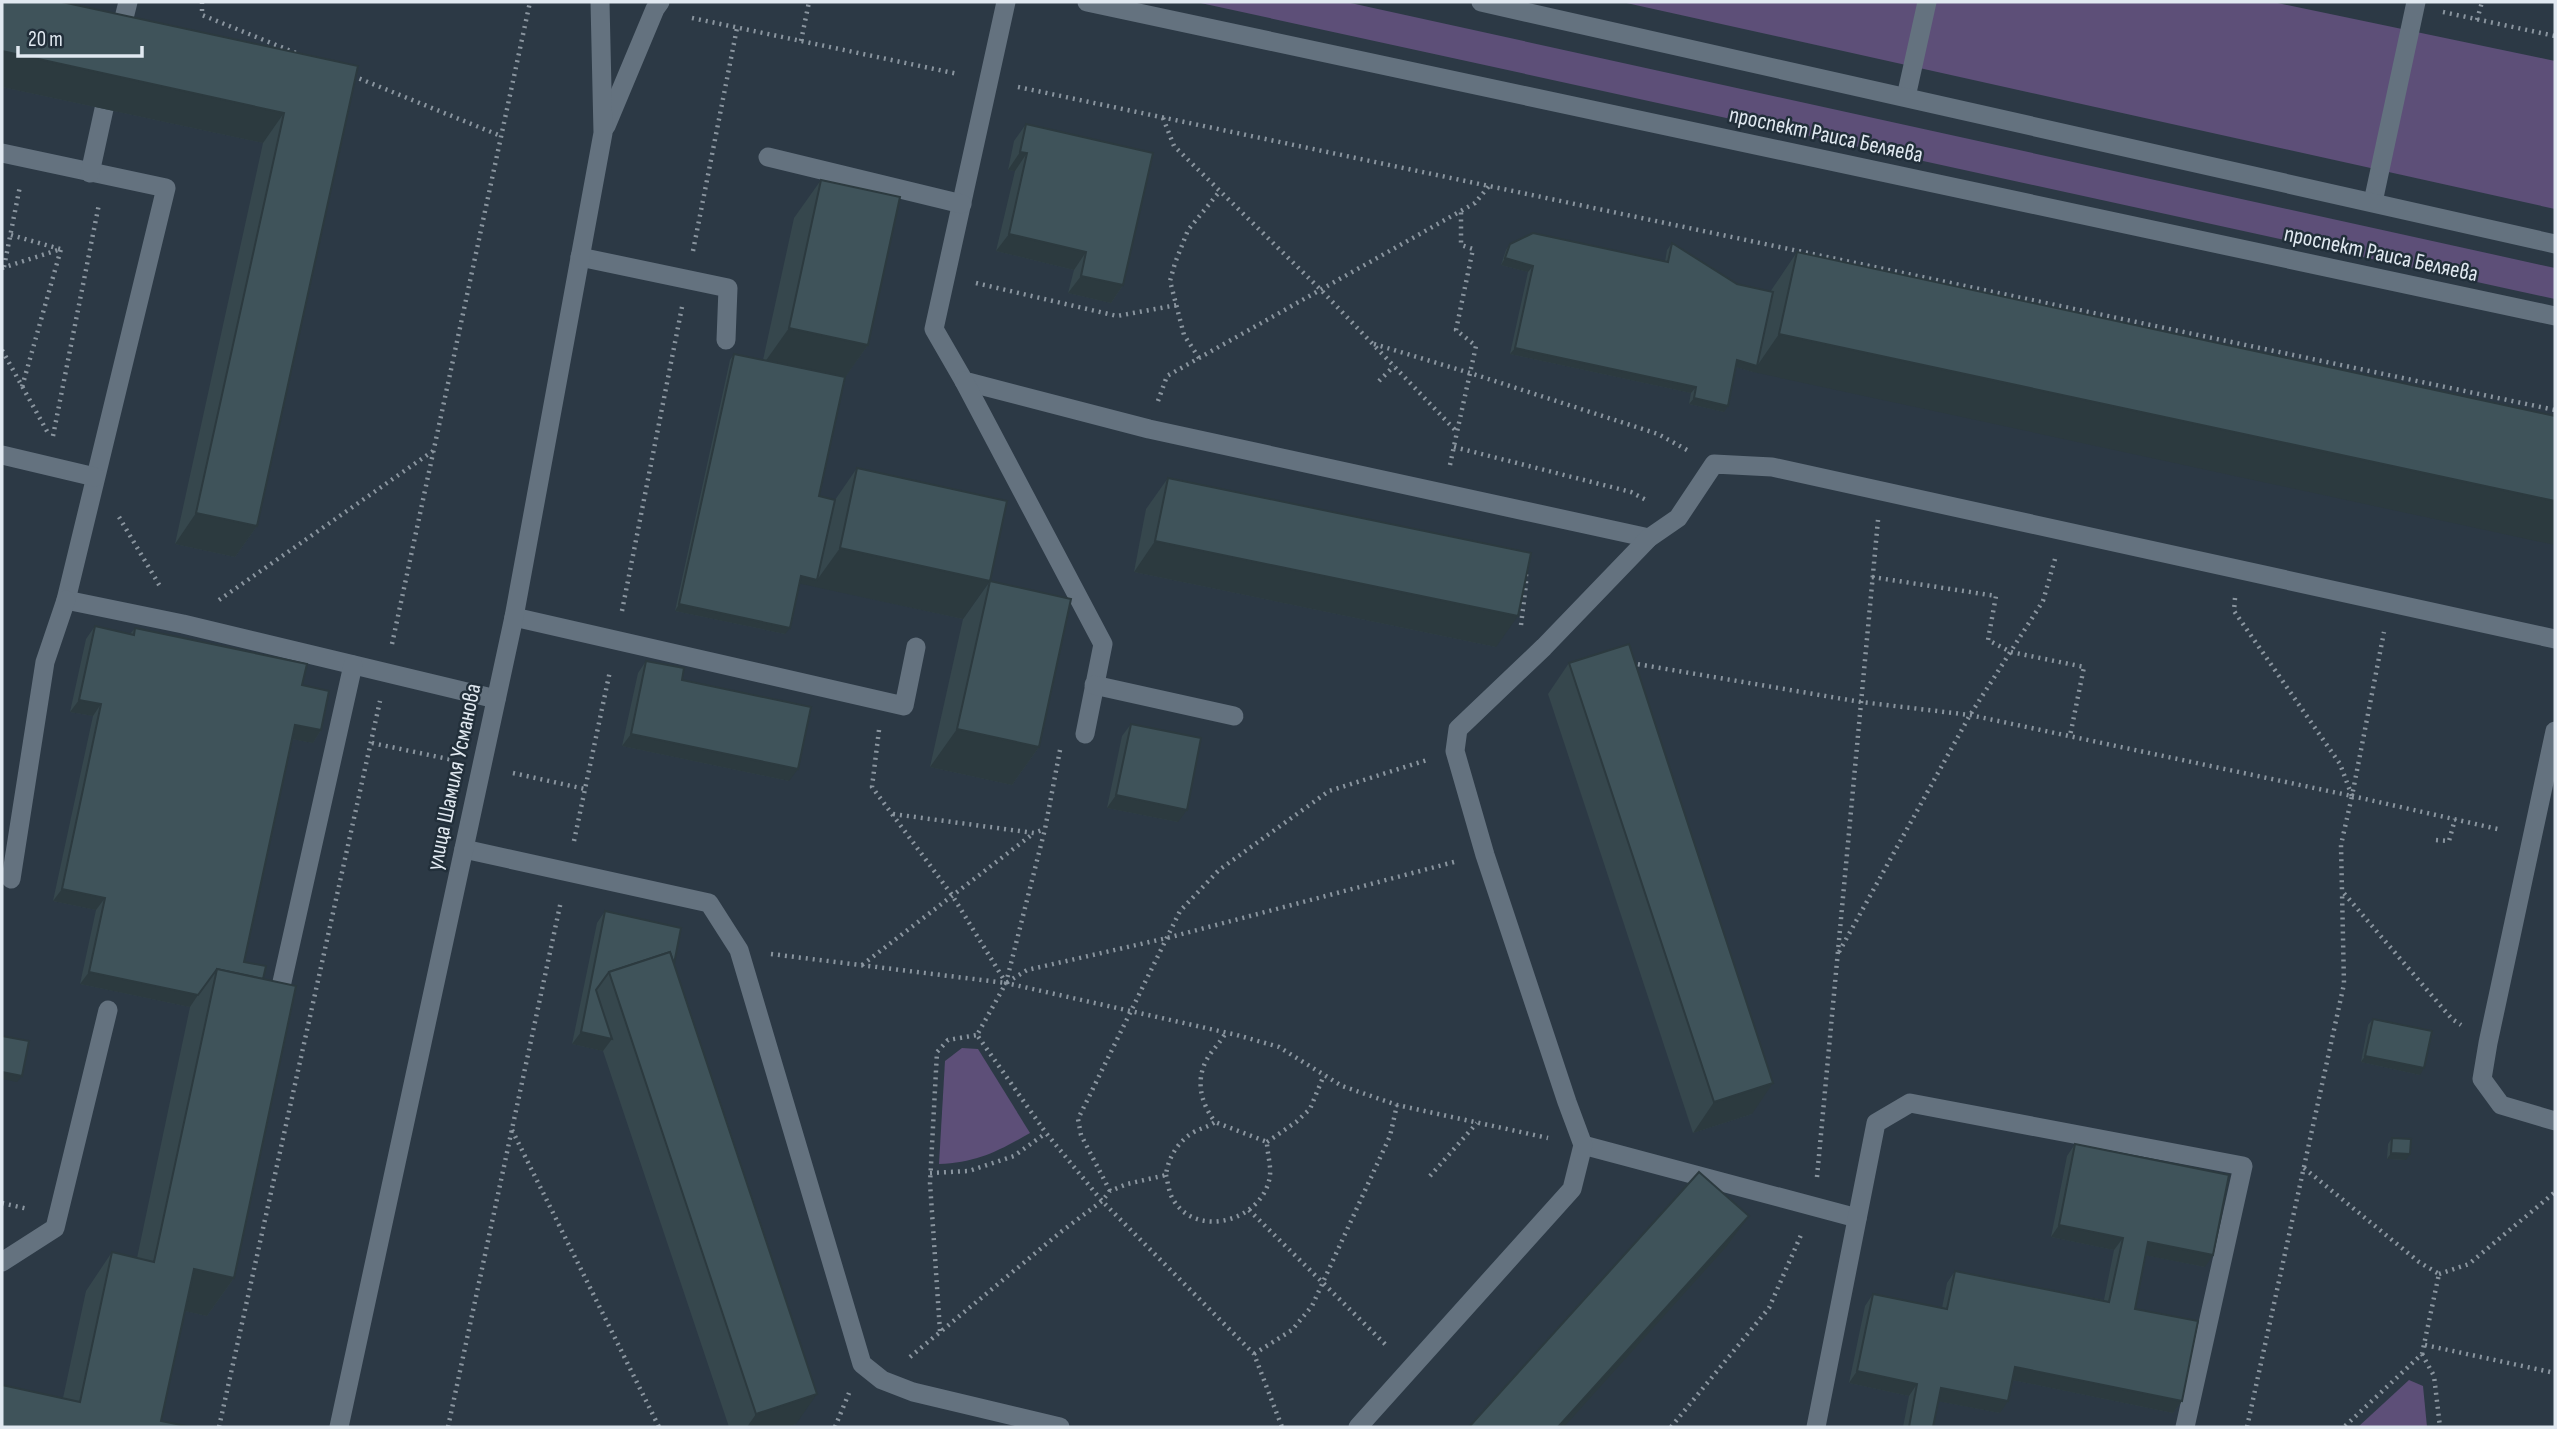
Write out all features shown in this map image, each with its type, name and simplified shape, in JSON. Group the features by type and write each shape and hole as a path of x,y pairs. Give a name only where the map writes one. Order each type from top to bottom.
{"street":[{"path":"116,49 128,2"},
{"name":"улица Шамиля Усманова","path":"339,1427 514,617 603,133 600,2"},
{"name":"улица Шамиля Усманова","path":"603,133 654,9 660,2"},
{"path":"1006,2 934,328 1103,644 1085,734"},
{"name":"проспект Раиса Беляева","path":"1087,2 2555,316"},
{"path":"1128,11 1161,2"},
{"name":"проспект Раиса Беляева","path":"1480,2 2555,244"},
{"path":"1906,97 1927,2"},
{"path":"2373,202 2416,4"},
{"path":"98,175 104,109"},
{"path":"2,153 166,188 66,600 45,662 11,879"},
{"path":"768,157 962,204"},
{"path":"580,257 728,288 726,340"},
{"path":"964,381 1149,429 1649,538"},
{"path":"2,455 95,477"},
{"path":"1358,1427 1572,1189 1583,1145 1485,855 1454,751 1458,729 1523,667 1649,538 1678,518 1714,464 1772,467 2555,639"},
{"path":"66,600 183,624 496,699"},
{"path":"514,617 904,706 916,647"},
{"path":"282,982 353,665"},
{"path":"1094,685 1234,716"},
{"path":"2555,731 2482,1079 2501,1105 2555,1121"},
{"path":"464,849 709,903 739,950 862,1364 882,1380 913,1392 1060,1427"},
{"path":"2,1262 55,1228 108,1010"},
{"path":"1816,1427 1876,1123 1909,1103 2243,1166 2185,1427"},
{"path":"1583,1145 1857,1218"}],"path":[{"path":"202,2 202,15 302,55"},
{"path":"801,41 809,2"},
{"path":"2477,20 2482,2"},
{"path":"2416,4 2555,36"},
{"path":"692,18 2555,410"},
{"path":"448,1427 616,641 737,28"},
{"path":"351,75 501,136"},
{"path":"1163,117 1174,146 1321,290 1457,432 1476,346 1456,330 1473,249 1461,245 1461,211"},
{"path":"3,268 26,159"},
{"path":"2,350 52,440 98,175"},
{"path":"1149,429 1167,376 1475,203 1489,186"},
{"path":"1199,358 1184,335 1170,281 1188,230 1220,191"},
{"path":"11,235 61,249"},
{"path":"22,387 61,249"},
{"path":"3,268 61,249"},
{"path":"946,276 1117,316 1177,305"},
{"path":"1373,344 1658,434 1714,464"},
{"path":"1379,381 1394,366"},
{"path":"1454,447 1631,492 1678,518"},
{"path":"95,477 183,624 434,451"},
{"path":"1671,1427 1769,1308 1814,1207 1880,491"},
{"path":"1522,510 1527,584 1517,654 1523,667"},
{"path":"1837,954 1970,715 2043,601 2062,531"},
{"path":"2237,569 2234,611 2340,764 2352,796"},
{"path":"1872,578 1996,596 1988,640 2011,652 2084,667 2070,736"},
{"path":"2247,1427 2344,984 2341,845 2390,603"},
{"path":"1626,662 1861,702 1970,715 2532,837"},
{"path":"883,701 872,787 952,895 1006,983"},
{"path":"977,1035 1006,983 1045,829 1064,729 1085,734"},
{"path":"1111,1191 1081,1135 1078,1119 1180,911 1219,870 1329,791 1454,751"},
{"path":"892,814 1034,834"},
{"path":"2435,840 2449,841 2455,819"},
{"path":"861,965 1034,834 1045,829"},
{"path":"1006,983 1027,970 1167,938 1485,855"},
{"path":"2342,891 2452,1019 2488,1043"},
{"path":"739,950 1006,983 1226,1032 1279,1047 1342,1086 1397,1105 1583,1145"},
{"path":"1226,1032 1208,1058 1199,1078 1204,1108 1215,1122 1266,1142"},
{"path":"977,1035 1046,1133 1102,1201 1254,1354 1282,1427"},
{"path":"940,1332 930,1173 937,1052 947,1040 977,1035"},
{"path":"1266,1142 1310,1109 1324,1075"},
{"path":"1254,1354 1292,1329 1312,1306 1390,1136 1397,1105"},
{"path":"1215,1122 1194,1132 1178,1146 1167,1161 1166,1175 1172,1200 1186,1214 1213,1223 1233,1219 1249,1210 1262,1196 1270,1175 1266,1142"},
{"path":"1430,1177 1477,1123"},
{"path":"512,1129 659,1427"},
{"path":"930,1173 969,1171 1014,1156 1046,1133"},
{"path":"2304,1168 2418,1262 2439,1273 2469,1264 2555,1192"},
{"path":"882,1380 1111,1191 1127,1184 1166,1175"},
{"path":"1249,1210 1410,1368"},
{"path":"2344,1427 2422,1354 2439,1273"},
{"path":"2425,1345 2555,1373"},
{"path":"2422,1354 2434,1376 2440,1427"}],"shaded area":[{"path":"1196,2 1346,2 2555,268 2555,299"},
{"path":"1622,2 2273,2 2555,61 2555,209"},
{"path":"962,1048 978,1049 1030,1133 987,1155 939,1164 945,1061"},
{"path":"2409,1380 2423,1386 2427,1427 2358,1427"}],"building":[{"path":"2,2 62,2 358,66 257,526 196,513 284,113 2,51"},
{"path":"1026,124 1153,153 1123,285 1081,276 1086,252 1009,234 1027,153 1020,152"},
{"path":"821,180 900,197 868,345 789,328"},
{"path":"1533,233 1668,262 1672,243 1737,284 1773,292 1757,366 1737,360 1728,406 1694,398 1696,387 1515,348 1533,266 1505,258 1510,244"},
{"path":"1797,252 2555,416 2555,501 1779,334"},
{"path":"734,354 845,377 819,496 835,500 817,580 801,576 790,628 679,604"},
{"path":"857,468 1007,501 990,581 840,548"},
{"path":"1168,478 1531,553 1518,616 1155,541"},
{"path":"990,581 1071,599 1039,747 957,729"},
{"path":"95,626 134,635 135,628 307,664 302,685 329,691 321,730 295,725 244,962 266,966 263,979 217,969 198,995 89,972 105,898 62,889 101,704 79,700"},
{"path":"1629,644 1773,1083 1714,1102 1569,663"},
{"path":"646,661 684,668 682,680 811,707 798,769 631,734"},
{"path":"1131,724 1201,738 1187,810 1116,795"},
{"path":"605,911 681,928 674,964 670,952 609,972 596,990 612,1039 581,1032"},
{"path":"670,952 817,1394 756,1414 609,972"},
{"path":"217,969 296,986 234,1278 194,1269 161,1421 191,1427 2,1427 2,1385 80,1402 112,1252 154,1262"},
{"path":"2373,1019 2432,1031 2424,1068 2365,1056"},
{"path":"2,1036 29,1041 22,1076 2,1072"},
{"path":"2392,1138 2411,1139 2410,1154 2391,1153"},
{"path":"2075,1144 2229,1175 2213,1255 2148,1242 2135,1309 2198,1321 2182,1401 2015,1367 2008,1401 1941,1388 1933,1427 1909,1427 1917,1384 1857,1371 1873,1294 1947,1309 1955,1271 2109,1302 2123,1238 2059,1225"},
{"path":"1699,1172 1749,1216 1558,1427 1469,1427"}]}
